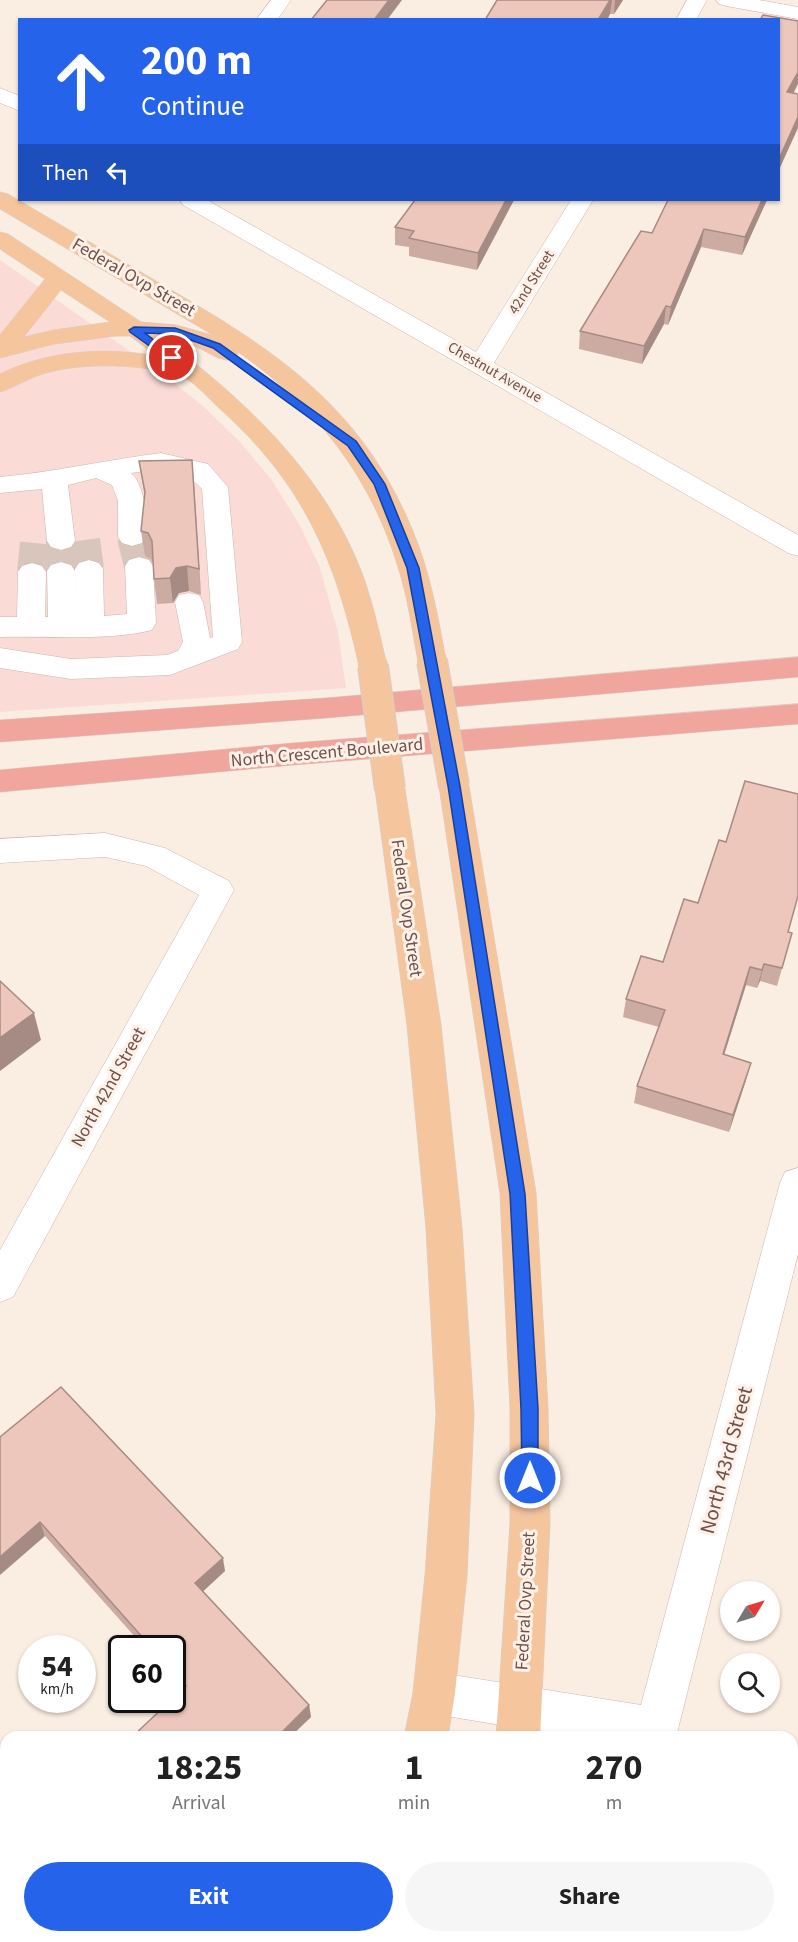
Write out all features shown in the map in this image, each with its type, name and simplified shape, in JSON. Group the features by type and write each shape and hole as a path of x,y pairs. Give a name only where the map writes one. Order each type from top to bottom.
{"highway":[{"path":"0,731 326,708 798,667"},
{"path":"0,710 58,726"},
{"name":"North Crescent Boulevard","path":"0,781 292,754 798,714"}],"main road":[{"name":"Federal Ovp Street","path":"0,200 189,309 265,357 306,393 352,444 379,484 404,540 413,568 432,661 454,786 518,1194 530,1409 530,1524 518,1722"},
{"name":"Federal Ovp Street","path":"0,239 134,330 191,372 225,399 262,434 294,473 323,519 344,561 364,629 373,666 424,1025 444,1228 455,1414 446,1575 434,1693 427,1731"},
{"path":"0,351 58,278"},
{"path":"0,351 49,336 134,330 175,331 217,346 352,444"},
{"path":"0,384 39,367 69,361 155,362 191,372"}],"street":[{"path":"268,18 281,0"},
{"path":"688,18 697,0"},
{"path":"726,0 798,13"},
{"path":"0,94 18,104"},
{"name":"Chestnut Avenue","path":"193,201 798,547"},
{"name":"42nd Street","path":"481,364 581,201"},
{"path":"151,461 173,485"},
{"path":"0,485 54,480 98,469 151,461 198,470 216,487 228,642 170,665 71,669 9,660"},
{"path":"98,469 124,480 131,501 132,537"},
{"path":"35,543 68,533 54,480"},
{"path":"0,627 142,623 139,566"},
{"path":"76,626 89,569"},
{"path":"62,571 76,626"},
{"path":"32,572 32,627"},
{"path":"189,602 197,642 189,658"},
{"name":"North 42nd Street","path":"0,851 105,845 154,856 218,890 0,1285"},
{"name":"North 43rd Street","path":"656,1731 798,1183"},
{"path":"434,1693 518,1722 630,1731"}],"shaded area":[{"path":"0,260 172,381 205,408 240,442 271,479 299,524 319,565 338,632 346,688 0,712"}],"building":[{"path":"327,0 389,0 376,18 313,18"},
{"path":"497,0 610,0 599,18 486,18"},
{"path":"763,15 798,21 798,72 787,92 798,94 798,117 780,157 780,18 761,18"},
{"path":"414,201 505,201 478,253 409,238 414,231 395,227"},
{"path":"668,201 762,201 745,237 704,229 671,307 666,306 644,346 580,331 641,231 652,233"},
{"path":"192,460 199,569 187,566 176,568 170,578 154,579 152,541 148,533 141,531 145,492 139,461"},
{"path":"745,781 798,794 798,896 788,932 792,933 782,968 764,964 762,970 750,967 723,1054 751,1063 733,1115 637,1086 665,1010 626,999 641,956 663,962 684,899 698,903 719,840 726,842"},
{"path":"0,981 34,1013 0,1038"},
{"path":"61,1387 223,1558 195,1583 309,1705 283,1731 138,1731 157,1713 186,1713 186,1635 140,1635 40,1522 0,1557 0,1437"}],"tunnel":[{"path":"132,537 139,566"},
{"path":"85,540 89,569"},
{"path":"61,541 61,571"},
{"path":"32,572 35,543"}],"route":[{"path":"172,358 134,330 175,331 195,336 217,346 352,444 379,484 404,540 413,568 454,786 518,1194 530,1409 530,1478"}]}
